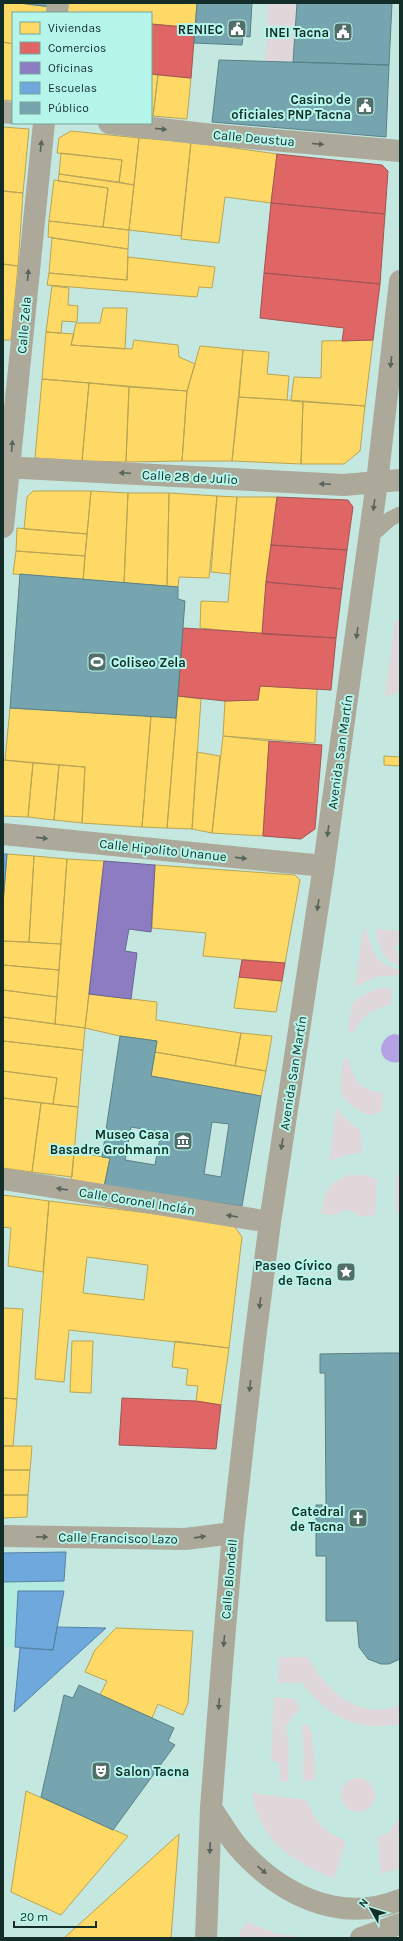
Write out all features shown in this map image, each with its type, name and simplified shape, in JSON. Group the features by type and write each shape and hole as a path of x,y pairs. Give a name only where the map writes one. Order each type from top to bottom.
{"street":[{"name":"Calle Zela","path":"3,527 6,467 44,124"},
{"name":"Calle Deustua","path":"118,124 204,134 400,151"},
{"name":"Avenida San Martín","path":"270,1222 324,866 377,482 400,281"},
{"name":"Calle 28 de Julio","path":"6,467 344,485 400,480"},
{"name":"Calle Hipolito Unanue","path":"3,834 324,866"},
{"name":"Calle Coronel Inclán","path":"3,1179 270,1222"},
{"name":"Calle Blondell","path":"206,1938 211,1808 233,1533 270,1222"},
{"name":"Calle Francisco Lazo","path":"3,1536 184,1539 233,1533"},
{"path":"211,1808 236,1845 260,1869 284,1887 312,1902 335,1908 363,1908 400,1900"},
{"path":"362,1938 400,1924"}],"lane":[{"path":"369,538 390,519 400,514"}],"shaded area":[{"path":"268,3 297,3 295,29 267,28"},
{"path":"267,34 295,35 293,62 265,61"},
{"path":"395,620 400,620 400,692 385,697"},
{"path":"363,929 366,929 370,944 376,956 385,964 400,969 400,975 376,977 355,987"},
{"path":"375,929 399,931 400,942 394,948 400,956 400,965 389,960 382,952"},
{"path":"379,988 392,988 391,1005 378,1008 368,1014 359,1022 353,1033 348,1032 352,1004 363,995"},
{"path":"393,1034 400,1035 400,1062 387,1060 382,1052 381,1047 383,1042 387,1037"},
{"path":"343,1059 349,1059 353,1073 359,1083 369,1090 383,1093 382,1112 368,1115 350,1104 345,1099 341,1087"},
{"path":"336,1108 348,1121 361,1131 362,1153 346,1155 329,1161"},
{"path":"400,1173 400,1213 395,1211 396,1176"},
{"path":"349,1175 364,1175 377,1179 375,1215 360,1217 351,1210 343,1211 336,1215 321,1214 325,1194 335,1182"},
{"path":"66,1552 64,1591 53,1650 3,1646 3,1553"},
{"path":"279,1657 308,1657 320,1677 336,1693 345,1700 356,1705 366,1709 378,1710 400,1706 400,1724 370,1726 357,1724 333,1713 322,1705 302,1683 278,1683"},
{"path":"274,1697 295,1699 300,1708 286,1725 289,1750 288,1782 280,1781 279,1763 271,1760"},
{"path":"307,1724 312,1733 316,1780 303,1781 303,1735 301,1727"},
{"path":"358,1778 370,1783 375,1795 370,1807 358,1812 346,1807 341,1795 346,1783"},
{"path":"252,1793 306,1800 318,1821 326,1830 346,1841 334,1879 318,1872 291,1856 270,1837 256,1810"},
{"path":"400,1817 400,1868 381,1874 377,1838 389,1832"},
{"path":"247,1922 277,1934 297,1936 295,1938 240,1938 240,1931"}],"building: Viviendas":[{"path":"3,3 19,3 51,7 50,12 12,12 12,44 3,42"},
{"path":"66,3 197,3 195,28 152,24 152,12 64,12"},
{"path":"3,42 12,44 12,101 3,100"},
{"path":"152,74 158,75 152,116"},
{"path":"158,75 191,78 187,119 153,116"},
{"path":"3,127 29,129 23,193 3,191"},
{"path":"71,131 139,138 134,185 119,182 122,160 57,153 59,138"},
{"path":"139,138 191,142 181,236 129,230"},
{"path":"191,142 277,154 271,203 225,197 219,243 181,239"},
{"path":"61,153 122,160 119,182 59,174"},
{"path":"59,174 134,185 129,230 103,227 108,188 58,181"},
{"path":"54,180 108,188 103,227 49,221"},
{"path":"3,191 23,193 18,266 3,264"},
{"path":"49,221 129,230 128,249 48,237"},
{"path":"52,238 128,249 127,280 49,273"},
{"path":"128,257 215,267 212,288 199,287 197,297 47,285 49,273 127,280"},
{"path":"3,264 18,266 11,340 3,340"},
{"path":"52,286 69,288 68,305 78,306 77,322 62,321 61,333 46,332"},
{"path":"103,308 127,308 125,349 71,345 76,323 100,323"},
{"path":"46,332 74,334 71,345 132,349 134,340 178,345 179,357 195,364 187,391 42,379"},
{"path":"373,340 365,406 291,401 294,377 321,378 322,341"},
{"path":"200,346 243,350 232,461 182,461 187,391"},
{"path":"243,350 269,352 267,374 289,376 287,400 239,397"},
{"path":"42,379 89,383 82,461 35,458"},
{"path":"89,383 129,387 126,462 82,461"},
{"path":"129,387 187,391 182,461 126,462"},
{"path":"239,397 303,401 301,464 232,461"},
{"path":"303,401 365,406 360,451 344,464 301,464"},
{"path":"33,491 91,491 87,534 24,529 27,497"},
{"path":"91,491 128,493 124,583 83,580"},
{"path":"128,493 169,493 167,586 124,583"},
{"path":"169,493 217,496 209,578 179,577 178,587 167,586"},
{"path":"217,496 237,497 230,574 211,572"},
{"path":"237,497 277,497 266,582 262,634 200,628 201,601 228,602"},
{"path":"17,528 87,534 85,556 16,551"},
{"path":"16,551 85,556 83,580 13,574"},
{"path":"260,686 317,689 315,743 223,736 225,701 258,700"},
{"path":"178,696 201,699 192,829 167,828"},
{"path":"10,708 151,716 142,827 82,823 85,767 5,760"},
{"path":"151,716 176,718 167,828 142,827"},
{"path":"223,736 269,741 263,836 212,833"},
{"path":"197,752 220,756 212,833 192,829"},
{"path":"384,756 400,757 400,766 384,765"},
{"path":"3,760 33,763 28,817 3,816"},
{"path":"33,763 59,765 54,820 28,817"},
{"path":"59,765 85,767 82,823 54,820"},
{"path":"7,854 34,856 29,942 3,941 3,903"},
{"path":"34,856 67,859 61,944 29,942"},
{"path":"67,859 104,861 85,1028 55,1024"},
{"path":"155,865 295,875 300,880 285,963 203,956 206,933 152,928"},
{"path":"3,941 61,944 59,970 3,965"},
{"path":"3,965 59,970 57,997 3,990"},
{"path":"239,977 282,981 276,1012 234,1008"},
{"path":"3,990 57,997 55,1024 3,1017"},
{"path":"89,994 157,1002 156,1020 241,1033 235,1066 155,1052 157,1041 120,1036 85,1028"},
{"path":"3,1017 85,1028 83,1050 3,1041"},
{"path":"241,1033 272,1036 266,1071 235,1066"},
{"path":"3,1041 83,1050 78,1107 53,1104 57,1078 3,1071"},
{"path":"155,1052 266,1071 261,1096 151,1076"},
{"path":"3,1071 57,1078 53,1104 3,1098"},
{"path":"3,1098 41,1103 32,1172 3,1168"},
{"path":"41,1103 78,1107 72,1177 32,1172"},
{"path":"74,1152 110,1158 104,1187 71,1182"},
{"path":"3,1195 49,1201 43,1272 8,1266 11,1228 3,1227"},
{"path":"49,1201 232,1223 242,1237 229,1348 69,1330 64,1382 35,1379","holes":["87,1257 148,1265 144,1300 83,1293"]},
{"path":"3,1308 23,1309 17,1399 3,1398"},
{"path":"72,1341 93,1341 91,1393 70,1392"},
{"path":"175,1341 229,1348 221,1405 196,1401 198,1386 186,1385 188,1369 172,1367"},
{"path":"3,1398 17,1399 13,1446 3,1446"},
{"path":"3,1446 32,1446 30,1470 3,1470"},
{"path":"3,1470 30,1470 28,1495 3,1495"},
{"path":"3,1495 28,1495 27,1517 3,1518"},
{"path":"116,1628 193,1631 188,1703 183,1715 158,1704 152,1718 100,1695 107,1681 85,1672 95,1650"},
{"path":"26,1791 128,1836 61,1915 11,1892"},
{"path":"179,1834 171,1938 64,1938"}],"building: Comercios":[{"path":"152,24 195,28 191,78 152,74"},
{"path":"277,154 382,165 388,171 385,214 271,203"},
{"path":"271,203 385,214 380,284 264,273"},
{"path":"264,273 380,284 373,340 342,341 344,328 260,318"},
{"path":"277,497 348,500 353,507 347,550 271,545"},
{"path":"271,545 347,550 342,589 266,582"},
{"path":"266,582 342,589 336,638 262,634"},
{"path":"183,628 336,638 331,690 260,686 258,700 225,701 178,696"},
{"path":"269,741 322,745 315,829 301,839 263,836"},
{"path":"242,960 285,963 282,981 239,977"},
{"path":"122,1398 196,1401 221,1405 216,1449 119,1445"}],"building: Oficinas":[{"path":"104,861 155,865 151,932 129,929 125,951 137,953 131,999 89,994"}],"building: Escuelas":[{"path":"3,854 7,854 3,903"},
{"path":"66,1552 64,1581 3,1582 3,1553"},
{"path":"18,1591 64,1591 53,1650 15,1647"},
{"path":"57,1627 106,1628 14,1712 20,1648 53,1650"}],"building: Público":[{"path":"19,3 51,3 51,7"},
{"path":"197,3 252,3 250,37 243,36 242,45 194,43"},
{"name":"INEI Tacna","path":"297,3 392,3 389,65 293,62"},
{"path":"219,60 389,65 386,137 212,122"},
{"name":"Coliseo Zela","path":"20,574 178,587 178,599 185,601 176,718 10,708"},
{"path":"120,1036 157,1041 151,1076 261,1096 242,1206 104,1187 110,1158 102,1157","holes":["212,1122 229,1124 221,1177 204,1174","131,1127 161,1132 155,1165 125,1160"]},
{"name":"Catedral de Tacna","path":"400,1353 400,1659 389,1664 381,1664 368,1659 359,1647 357,1621 326,1621 326,1556 316,1556 316,1505 326,1505 325,1373 320,1373 320,1354"},
{"name":"Salon Tacna","path":"79,1685 174,1728 168,1741 175,1745 113,1830 41,1797 64,1695 73,1698"}],"place":[{"name":"RENIEC","path":"237,29"},
{"name":"INEI Tacna","path":"343,32"},
{"name":"Casino de oficiales PNP Tacna","path":"365,106"},
{"name":"Coliseo Zela","path":"97,662"},
{"name":"Museo Casa Basadre Grohmann","path":"183,1141"},
{"name":"Paseo Cívico de Tacna","path":"346,1272"},
{"name":"Catedral de Tacna","path":"358,1518"},
{"name":"Salon Tacna","path":"101,1771"}]}
